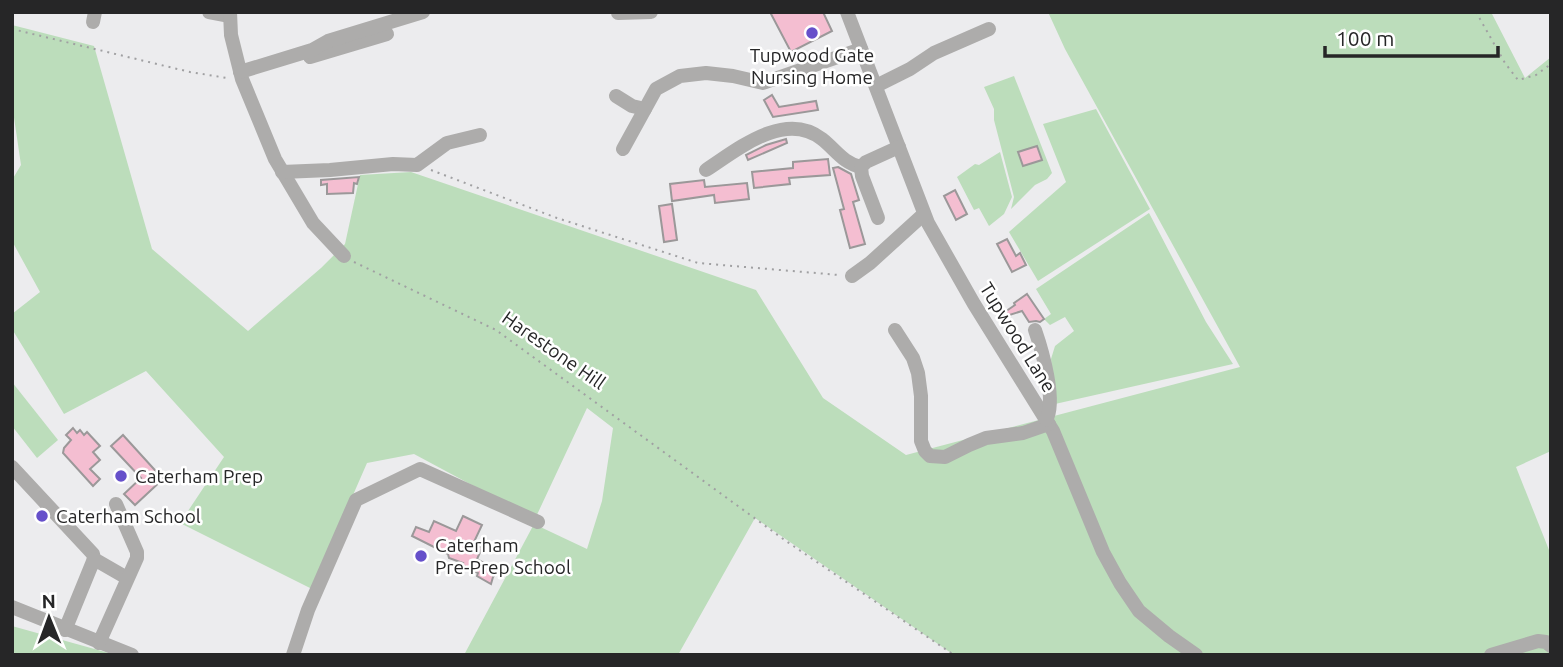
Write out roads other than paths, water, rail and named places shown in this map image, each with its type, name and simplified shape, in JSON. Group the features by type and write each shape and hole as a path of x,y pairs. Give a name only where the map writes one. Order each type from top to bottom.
{"street":[{"path":"209,12 230,14 231,35 241,76 275,159 313,222 344,257"},
{"path":"241,76 312,50 328,41 422,12"},
{"path":"618,13 650,12"},
{"name":"Tupwood Lane","path":"847,12 924,214 974,304 1047,422 1102,552 1139,611 1196,655"},
{"path":"876,86 934,53 989,29"},
{"path":"241,76 387,34"},
{"path":"623,149 656,89 680,76 706,73 763,83 861,48"},
{"path":"616,96 632,106 645,109"},
{"path":"705,170 765,134 792,127 807,129 851,165 861,167"},
{"path":"282,172 393,164 417,165 447,143 480,135"},
{"path":"861,167 899,147"},
{"path":"861,167 878,218"},
{"path":"852,276 924,214"},
{"path":"895,330 913,358 918,373 921,440 925,451 930,456 946,457 986,438 1023,433 1047,422 1049,402 1046,362 1035,330"},
{"path":"12,467 93,554 94,559 65,629"},
{"path":"293,655 308,610 356,500 420,469 538,522"},
{"path":"99,643 137,558 137,552 116,504"},
{"path":"94,559 127,578"},
{"path":"12,607 132,655"},
{"path":"1491,655 1531,642 1549,642"}],"place":[{"name":"Tupwood Gate Nursing Home","path":"812,33"},
{"name":"Caterham Prep","path":"121,476"},
{"name":"Caterham School","path":"42,516"},
{"name":"Caterham Pre-Prep School","path":"421,556"}]}
